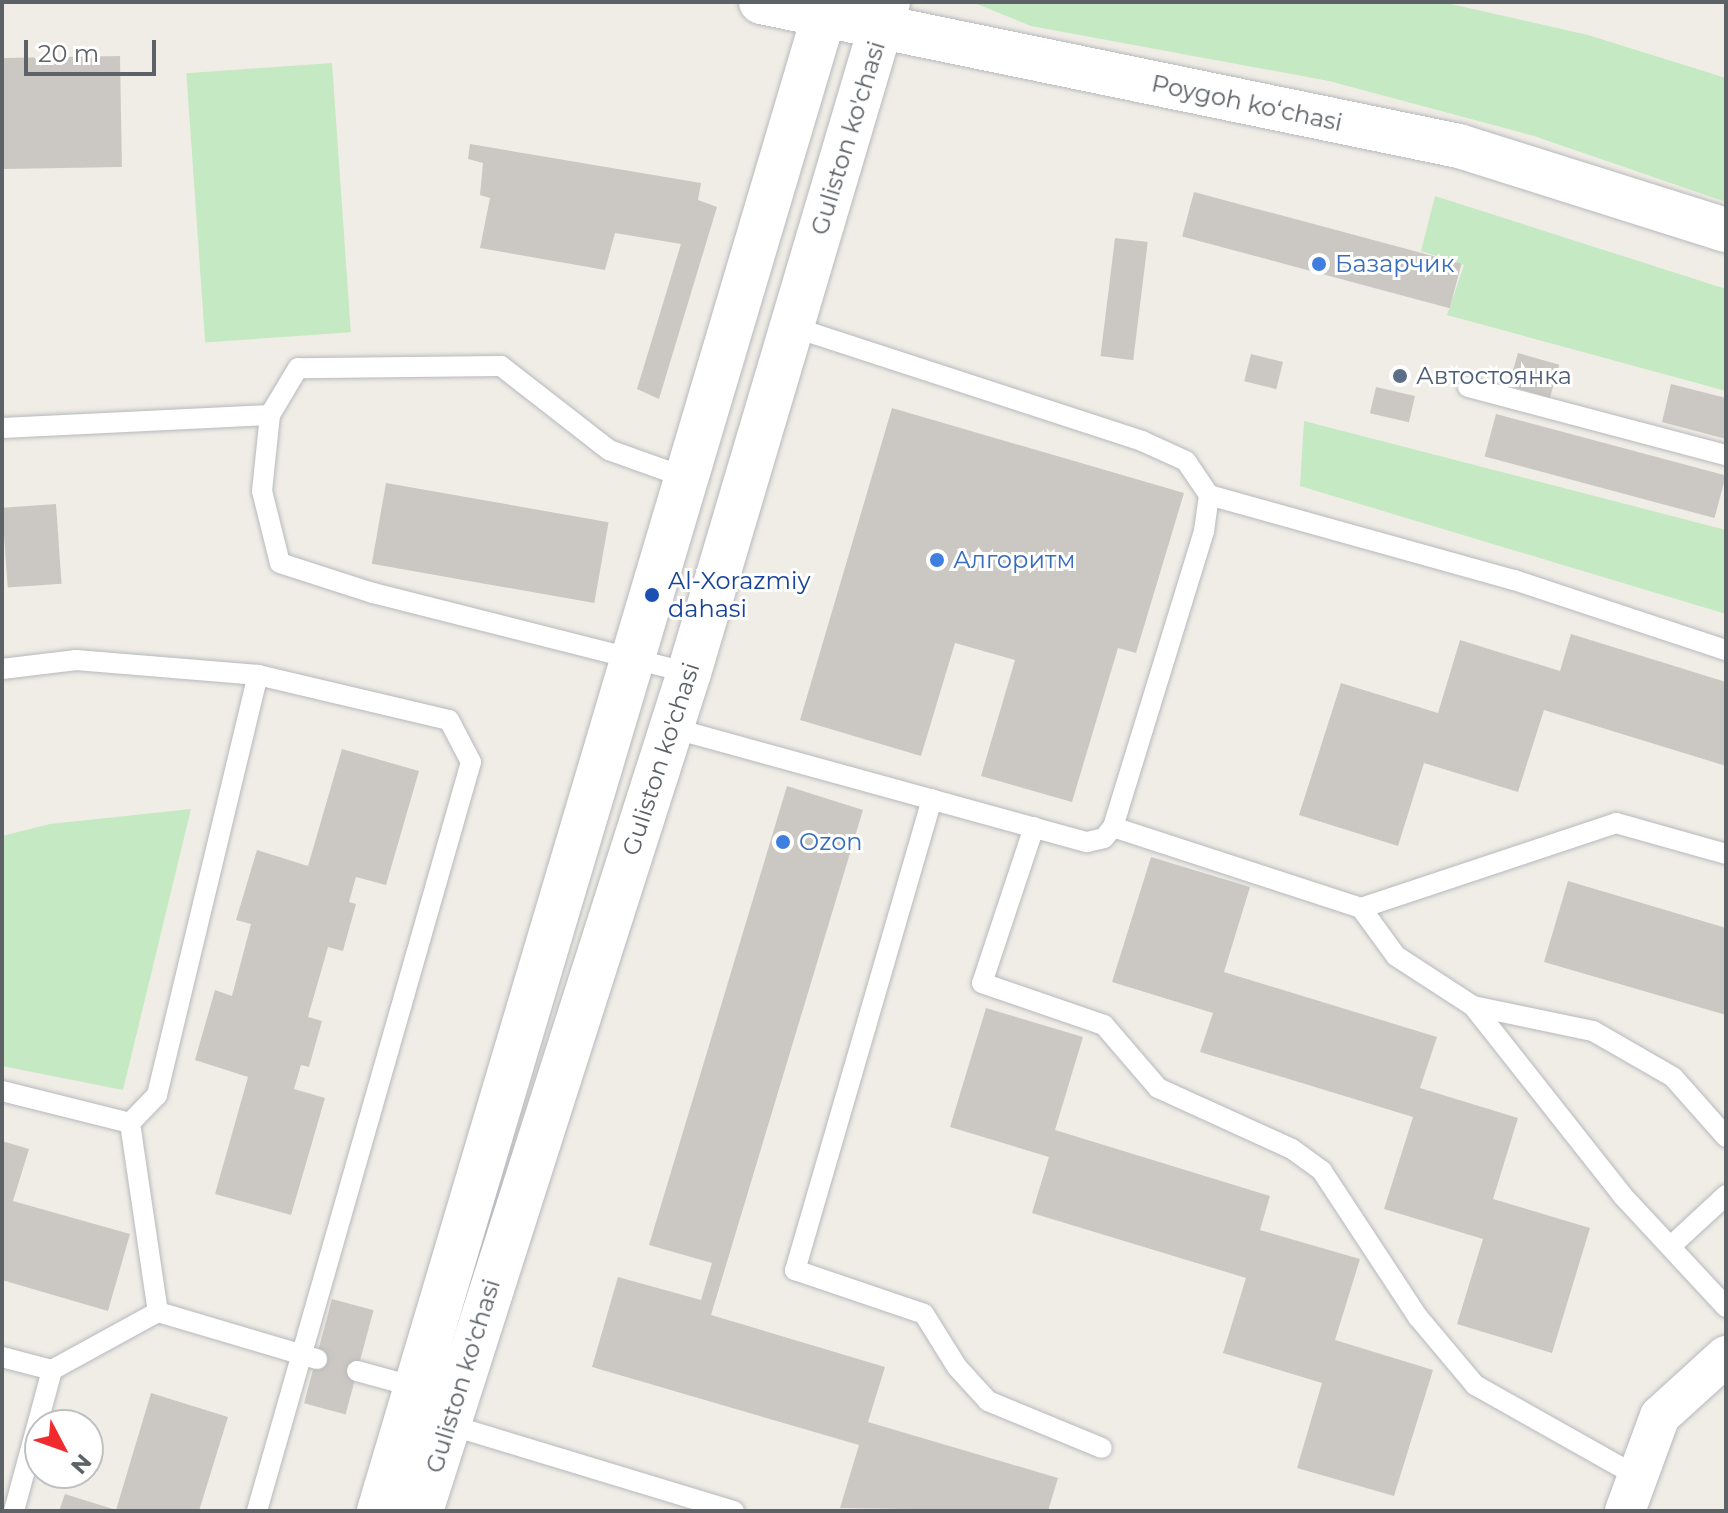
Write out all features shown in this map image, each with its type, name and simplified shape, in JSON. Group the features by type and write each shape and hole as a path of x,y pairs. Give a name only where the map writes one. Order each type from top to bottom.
{"main road":[{"name":"Poygoh koʻchasi","path":"761,2 885,14 1459,146 1726,230"},
{"name":"Guliston ko'chasi","path":"421,1511 440,1403 634,657 827,9"},
{"name":"Guliston ko'chasi","path":"379,1511 440,1403 672,728 885,14"}],"street":[{"path":"1632,1494 1660,1416 1726,1356"}],"lane":[{"path":"790,326 1142,441 1186,461 1209,495 1514,580 1726,650"},
{"path":"687,478 609,450 501,366 298,368 270,415 262,491 280,563 373,593 689,673"},
{"path":"1468,387 1726,455"},
{"path":"2,428 270,415"},
{"path":"672,728 1087,842 1104,838 1113,827 1204,531 1209,495"},
{"path":"2,669 76,660 258,675 449,720 471,762 309,1358 257,1511"},
{"path":"130,1123 157,1095 258,675"},
{"path":"932,799 795,1270 924,1314 957,1367 988,1401 1102,1448"},
{"path":"1361,908 1616,823 1726,854"},
{"path":"1034,827 982,983 1104,1025 1158,1088 1292,1149 1322,1171 1418,1317 1475,1385 1632,1494"},
{"path":"1113,827 1361,908 1396,956 1473,1006 1622,1195 1726,1307"},
{"path":"1473,1006 1593,1031 1673,1077 1726,1137"},
{"path":"2,1091 130,1123"},
{"path":"130,1123 158,1312"},
{"path":"1671,1246 1726,1195"},
{"path":"2,1357 52,1370 158,1312 309,1358"},
{"path":"14,1511 52,1370"},
{"path":"357,1371 731,1510"}],"green space":[{"path":"972,2 1442,2 1588,35 1726,78 1726,202 1534,136 1329,81 1031,26"},
{"path":"332,63 351,332 205,343 186,73"},
{"path":"1435,196 1726,289 1726,391 1447,315 1464,265 1421,251"},
{"path":"1304,421 1726,530 1726,614 1300,486"},
{"path":"191,809 123,1090 2,1066 2,836 50,824"}],"building":[{"path":"120,56 122,167 4,169 2,58"},
{"path":"470,144 701,183 698,200 717,207 659,399 637,389 681,244 615,233 605,270 480,248 490,198 480,195 483,163 468,159"},
{"path":"1194,192 1462,264 1450,308 1182,236"},
{"path":"1115,238 1148,242 1133,360 1100,356"},
{"path":"1518,353 1559,365 1550,398 1509,386"},
{"path":"1251,354 1283,362 1276,389 1244,381"},
{"path":"1671,384 1726,398 1726,439 1662,422"},
{"path":"1376,387 1415,396 1409,422 1370,413"},
{"path":"892,408 1184,493 1136,653 1118,648 1072,802 981,776 1015,660 955,643 921,756 800,720"},
{"path":"1496,414 1726,476 1715,518 1485,457"},
{"path":"386,483 609,522 594,603 372,564"},
{"path":"56,504 62,584 8,588 2,508"},
{"path":"1571,634 1726,682 1726,766 1544,710 1518,792 1424,763 1398,846 1299,815 1341,683 1438,713 1460,640 1560,671"},
{"path":"342,749 419,771 386,885 356,877 349,902 356,904 343,951 328,947 308,1017 322,1021 309,1067 301,1065 294,1089 325,1098 291,1215 215,1194 248,1077 195,1060 215,990 232,996 251,924 236,920 257,850 308,866"},
{"path":"787,786 863,810 711,1315 885,1367 868,1422 1058,1478 1048,1511 840,1508 859,1445 592,1367 618,1277 701,1300 712,1263 649,1245"},
{"path":"1151,857 1250,887 1224,972 1437,1037 1420,1088 1518,1118 1493,1199 1590,1228 1552,1353 1457,1324 1483,1239 1384,1209 1413,1117 1200,1052 1213,1013 1112,982"},
{"path":"1568,881 1726,928 1726,1015 1544,962"},
{"path":"986,1008 1083,1037 1055,1130 1270,1196 1260,1230 1360,1259 1335,1340 1433,1370 1394,1496 1297,1468 1322,1383 1223,1353 1246,1278 1032,1213 1049,1157 950,1127"},
{"path":"2,1141 29,1149 13,1201 130,1234 108,1311 2,1280"},
{"path":"332,1299 374,1310 346,1414 304,1403"},
{"path":"151,1393 228,1417 199,1511 59,1511 65,1494 116,1510"}],"place":[{"name":"Базарчик","path":"1319,264"},
{"name":"Автостоянка","path":"1400,376"},
{"name":"Алгоритм","path":"937,560"},
{"name":"Al-Xorazmiy dahasi","path":"652,595"},
{"name":"Ozon","path":"783,842"}]}
